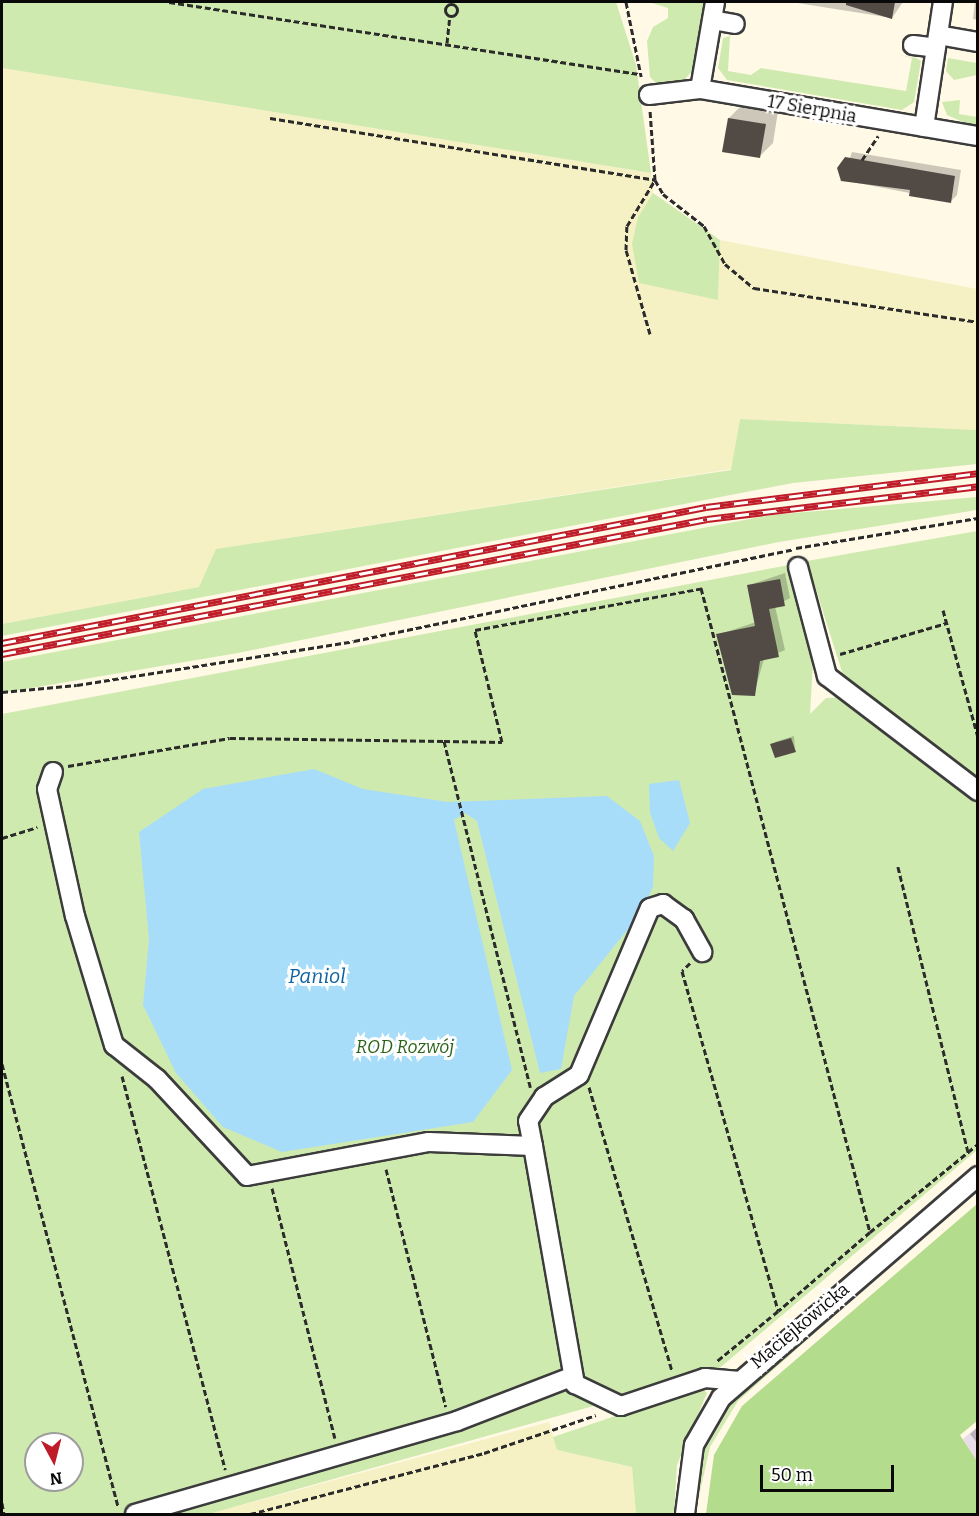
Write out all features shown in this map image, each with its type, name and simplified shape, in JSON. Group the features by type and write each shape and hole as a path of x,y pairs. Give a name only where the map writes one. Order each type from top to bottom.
{"street":[{"path":"700,89 715,2"},
{"path":"924,127 943,2"},
{"path":"712,20 735,24"},
{"path":"913,45 937,42 978,42"},
{"name":"17 Sierpnia","path":"649,95 700,89 978,136"},
{"path":"798,567 822,660 831,679 978,791"},
{"path":"53,772 47,789 75,916 114,1045 157,1079 247,1176 429,1142 533,1146"},
{"path":"571,1377 528,1121 544,1097 579,1075 650,908 663,904 684,919 702,952"},
{"name":"Maciejkowicka","path":"685,1515 694,1445 711,1411 737,1380 978,1176"},
{"path":"571,1377 621,1406 714,1376 737,1380"},
{"path":"135,1515 450,1423 571,1377"}],"path":[{"path":"169,2 641,74"},
{"path":"626,2 641,74 649,95 655,180 663,194 704,226 725,264 754,288 978,322"},
{"path":"447,43 450,16 445,9 452,3 457,12 450,16"},
{"path":"270,118 655,180"},
{"path":"862,160 879,134"},
{"path":"650,334 626,250 627,226 655,180"},
{"path":"2,692 77,685 354,641 794,548 978,518"},
{"path":"794,548 798,567"},
{"path":"53,772 79,762 230,738 502,742 475,630 702,588 870,1232"},
{"path":"943,610 978,737"},
{"path":"822,660 947,623"},
{"path":"444,741 527,1085 544,1097"},
{"path":"2,838 54,821"},
{"path":"898,866 968,1152"},
{"path":"702,952 682,971 778,1311"},
{"path":"114,1045 230,1486"},
{"path":"2,1064 120,1515"},
{"path":"579,1075 586,1078 602,1123 677,1387"},
{"path":"712,1365 978,1144"},
{"path":"382,1151 450,1423"},
{"path":"269,1172 339,1454"},
{"path":"250,1515 484,1453 621,1406"},
{"path":"2,1503 4,1515"}],"shaded area":[{"path":"2,68 651,173 653,193 638,217 718,300 720,240 977,289 977,430 740,419 732,469 217,549 199,587 2,624"},
{"path":"549,1422 557,1450 632,1467 636,1514 209,1514"},
{"path":"977,1427 977,1461 963,1439"}],"green space":[{"path":"2,2 616,2 636,65 651,173 2,68"},
{"path":"649,2 706,2 693,70 680,85 660,87 650,77 647,41 653,27 668,18 668,8"},
{"path":"730,36 728,71 751,75 761,68 906,91 912,58 899,55 916,58 921,61 914,102 902,110 727,80 718,68 723,38"},
{"path":"948,58 977,63 977,75 954,80 946,71"},
{"path":"960,100 959,114 977,117 977,128 947,115 942,102"},
{"path":"653,193 720,240 718,300 639,283 632,244 638,217"},
{"path":"740,419 977,430 977,464 793,483 2,636 2,624 199,587 216,549 731,470"},
{"path":"977,497 977,510 779,542 238,653 2,693 2,662 771,515"},
{"path":"978,531 977,779 843,675 807,561"},
{"name":"ROD Rozwój","path":"789,565 813,663 810,714 826,698 846,697 977,797 977,1150 715,1372 209,1514 2,1514 2,714"},
{"path":"977,1189 738,1401 710,1447 695,1514 704,1452 734,1399"},
{"path":"977,1204 977,1421 960,1435 977,1461 977,1514 706,1514 714,1455 742,1406"},
{"path":"701,1387 707,1393 677,1465 674,1514 636,1514 632,1467 557,1450 553,1437"}],"water":[{"name":"Paniol","path":"314,769 363,789 448,802 607,796 640,821 654,856 653,887 641,913 574,996 561,1069 540,1073 477,821 465,813 454,820 512,1070 473,1122 282,1152 223,1127 176,1073 143,1005 149,939 139,832 203,789"},
{"path":"679,780 690,823 673,851 659,838 650,813 649,784"}],"building":[{"path":"846,2 895,2 892,19 846,5"},
{"path":"728,118 766,124 760,158 722,152"},
{"path":"845,157 955,176 951,203 909,196 910,190 841,181 837,168"},
{"path":"780,579 785,606 769,609 779,657 760,661 755,696 732,695 716,634 755,626 747,585"},
{"path":"791,738 796,752 775,758 770,744"}],"railway":[{"path":"2,643 706,507 978,473"},
{"path":"2,654 707,519 978,486"}]}
